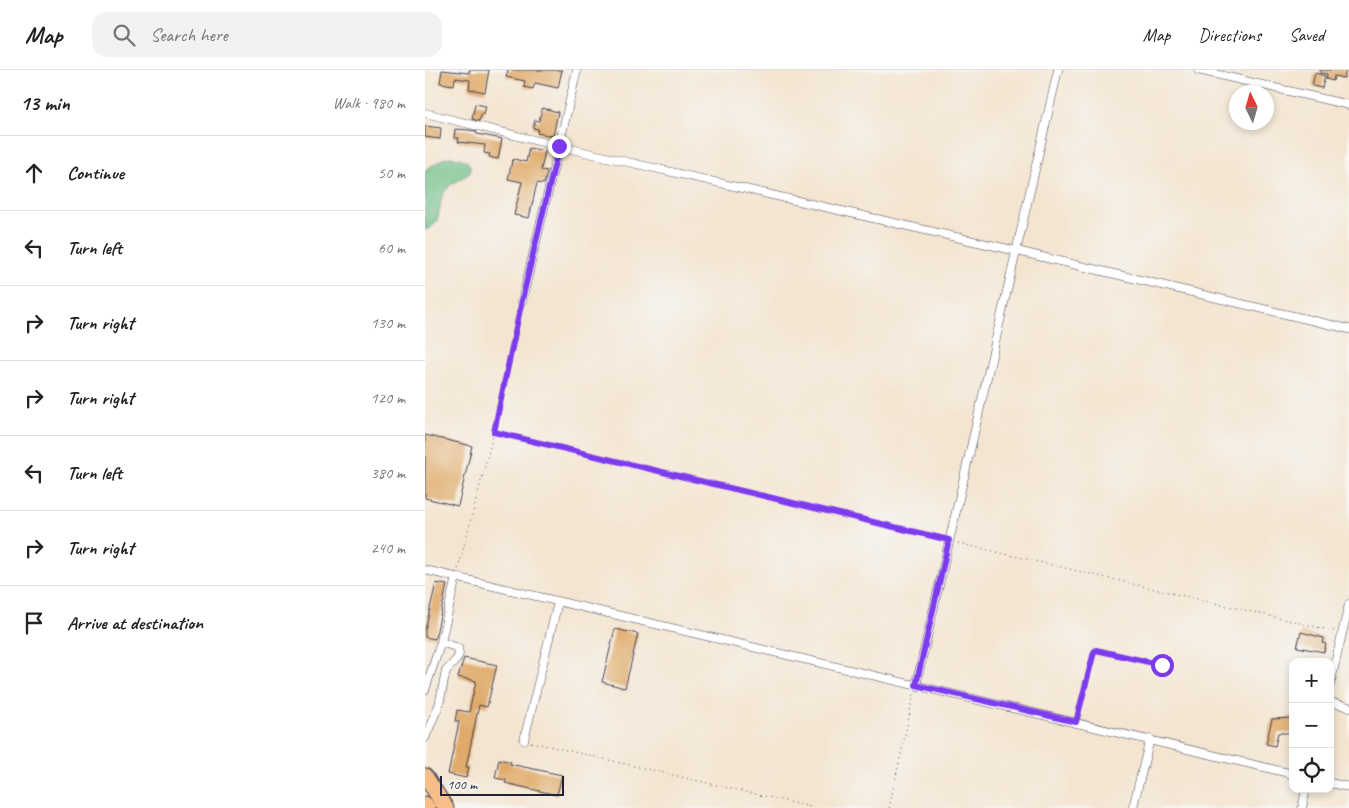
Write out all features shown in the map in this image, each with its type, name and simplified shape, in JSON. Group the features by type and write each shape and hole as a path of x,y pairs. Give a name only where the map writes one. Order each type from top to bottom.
{"highway":[{"path":"425,776 446,808"},
{"path":"425,804 427,808"}],"street":[{"path":"522,300 577,70"},
{"path":"916,685 1059,70"},
{"path":"1198,70 1349,106"},
{"path":"425,113 559,146 1349,329"},
{"path":"425,570 1289,773"},
{"path":"425,690 441,642 456,577"},
{"path":"524,740 557,602"},
{"path":"1334,667 1349,604"},
{"path":"425,738 439,705 446,671 459,654 458,648 441,642"},
{"path":"1334,703 1349,707"},
{"path":"1133,807 1150,739"},
{"path":"1334,784 1349,787"},
{"path":"1302,808 1305,793"}],"path":[{"path":"456,577 494,432 522,300"},
{"path":"494,432 1342,632"},
{"path":"1076,722 1096,650 1162,665"},
{"path":"889,808 916,685"},
{"path":"524,740 815,808"}],"green space":[{"path":"452,157 466,161 470,166 470,173 447,189 442,198 435,224 425,230 425,170 445,158"}],"building":[{"path":"442,70 469,73 469,70 489,70 485,92 469,89 470,80 455,78 454,85 440,83"},
{"path":"508,70 562,70 558,88 535,83 533,89 524,87 525,81 506,77"},
{"path":"1320,70 1346,70 1344,78 1334,76 1333,81 1326,79 1327,74 1320,73"},
{"path":"1315,73 1325,76 1322,88 1312,86"},
{"path":"475,104 486,106 484,114 482,114 479,121 472,119"},
{"path":"542,108 558,112 553,136 537,133 538,129 533,128 535,120 539,121"},
{"path":"425,126 441,128 440,139 425,137"},
{"path":"455,129 476,131 477,134 502,139 498,159 489,157 490,154 484,153 485,145 458,142 459,138 454,138"},
{"path":"529,148 545,151 541,170 547,171 544,184 537,183 529,218 514,215 522,182 508,179 512,161 514,159 526,162"},
{"path":"425,435 472,446 458,506 425,498"},
{"path":"436,583 447,585 435,639 425,637 425,630"},
{"path":"615,629 638,634 625,688 602,682"},
{"path":"1301,632 1324,638 1322,643 1326,644 1324,652 1297,647"},
{"path":"464,658 497,665 487,707 479,705 466,767 469,767 466,778 448,774 459,722 455,721 457,710 469,712 476,681 458,677"},
{"path":"1289,718 1289,733 1278,733 1275,746 1266,744 1272,719"},
{"path":"499,759 511,762 510,764 562,775 557,795 505,783 506,780 495,778"}],"route":[{"path":"559,146 522,300 494,432 949,540 916,685 1076,722 1096,650 1162,665"}]}
